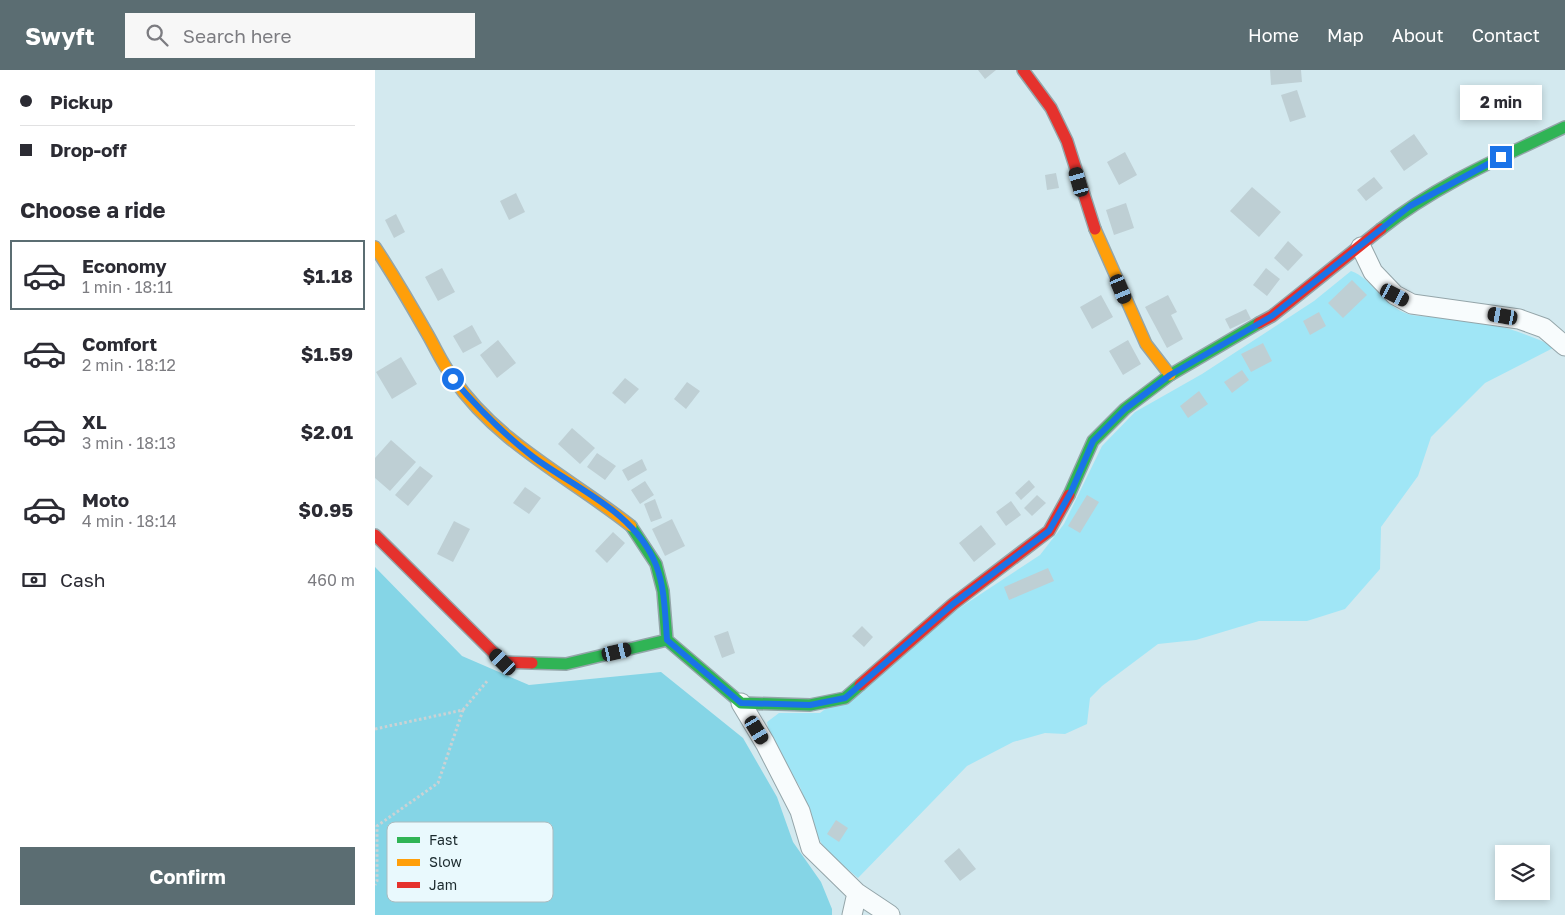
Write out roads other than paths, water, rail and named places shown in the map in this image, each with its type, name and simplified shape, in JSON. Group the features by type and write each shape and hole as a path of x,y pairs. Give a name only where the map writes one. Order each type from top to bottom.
{"street":[{"path":"1023,70 1051,108 1067,141 1093,225 1145,344 1170,375"},
{"path":"741,703 810,705 845,698 953,604 1049,531 1071,492 1093,441 1125,409 1170,375 1272,316 1361,247 1410,206 1501,157 1565,127"},
{"path":"375,247 396,278 453,379 492,423 533,456 584,490 631,526 656,564 663,592 667,640 741,703 765,743 800,811 811,848 857,893 890,915"},
{"path":"1361,247 1373,272 1395,295 1412,304 1519,319 1544,328 1565,346"},
{"path":"375,535 503,662 566,664 667,640"},
{"path":"852,915 857,893"}]}
